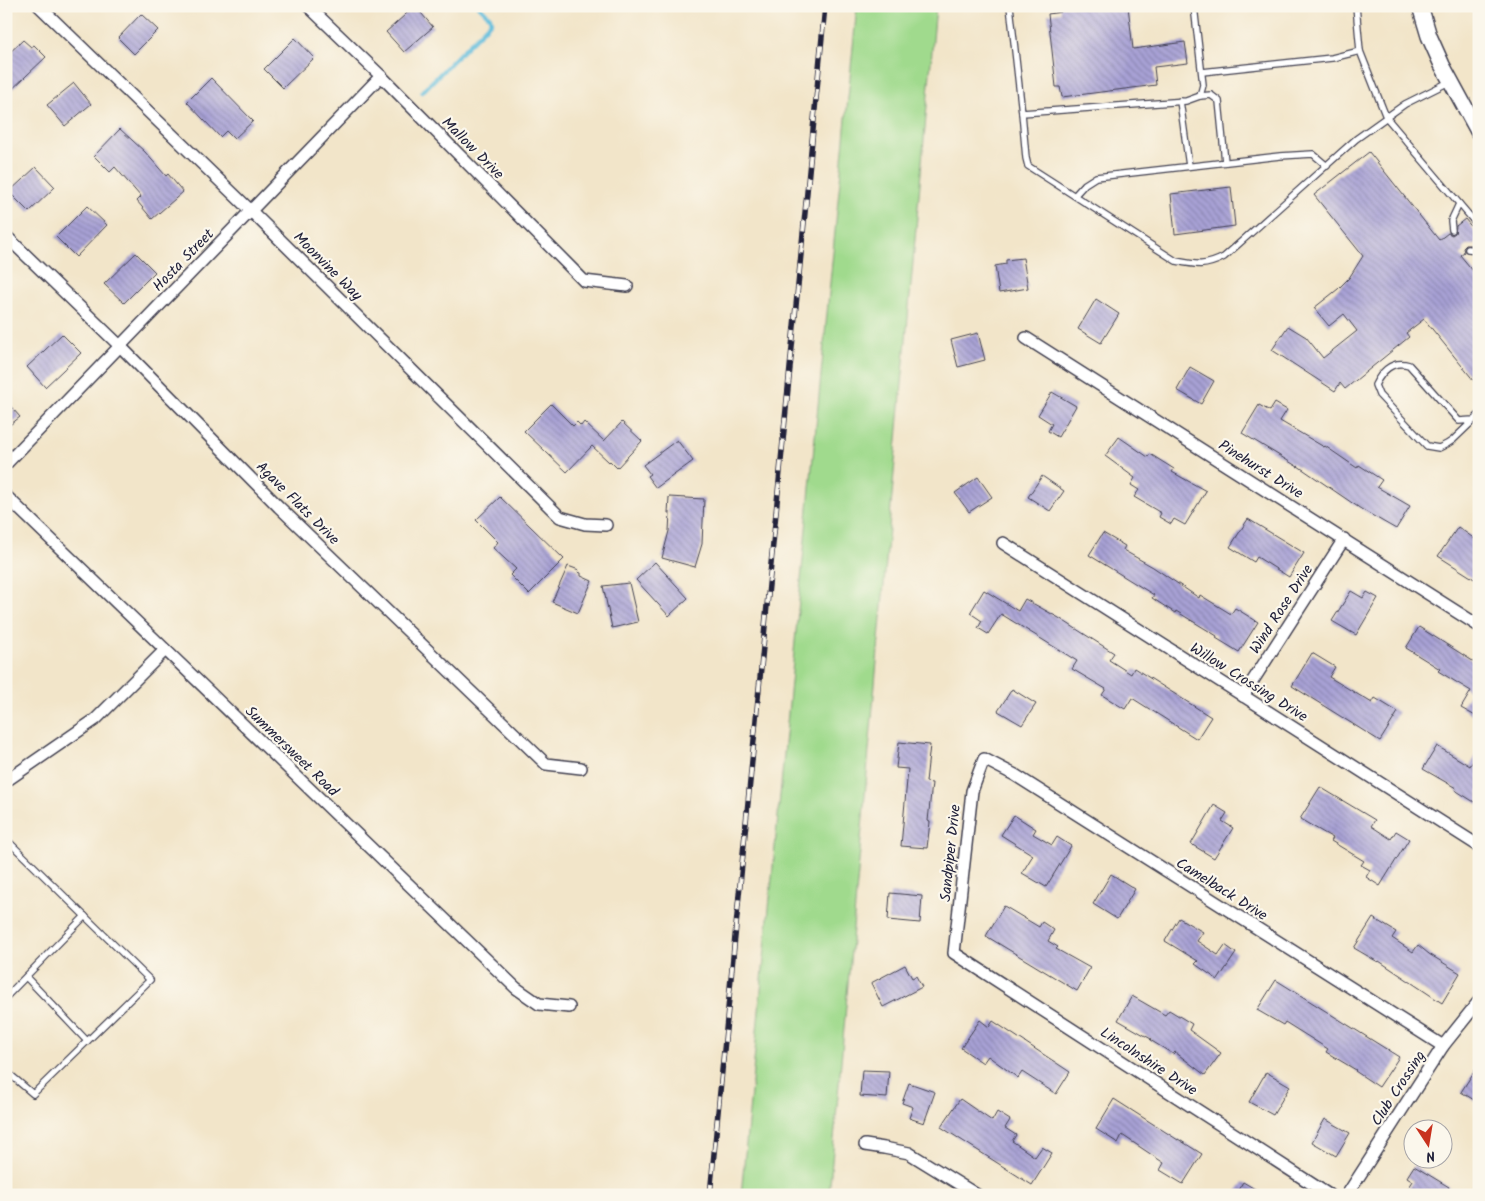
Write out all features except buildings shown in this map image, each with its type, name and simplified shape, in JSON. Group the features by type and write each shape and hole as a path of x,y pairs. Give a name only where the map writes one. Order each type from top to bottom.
{"main road":[{"path":"1420,6 1429,36 1442,64 1479,133"}],"street":[{"name":"Moonvine Way","path":"39,6 251,211 560,517 585,524 606,525"},
{"name":"Mallow Drive","path":"308,6 381,76 584,280 627,286"},
{"name":"Hosta Street","path":"6,464 381,76"},
{"name":"Agave Flats Drive","path":"6,236 120,346 278,507 546,764 581,768"},
{"name":"Pinehurst Drive","path":"1026,338 1479,626"},
{"name":"Summersweet Road","path":"6,496 516,988 540,1004 568,1007"},
{"name":"Wind Rose Drive","path":"1243,696 1344,539"},
{"name":"Willow Crossing Drive","path":"1003,543 1479,846"},
{"path":"6,781 96,720 166,650"},
{"name":"Sandpiper Drive","path":"954,953 972,791 984,759"},
{"name":"Camelback Drive","path":"984,759 1015,774 1443,1046"},
{"name":"Lincolnshire Drive","path":"954,953 1328,1195"},
{"name":"Club Crossing","path":"1348,1195 1443,1046 1479,1001"},
{"path":"865,1145 909,1153 977,1195"}],"lane":[{"path":"1010,6 1028,166 1176,261 1195,265 1212,264 1224,257 1356,139 1405,104 1451,81"},
{"path":"1194,6 1203,85 1200,96"},
{"path":"1356,6 1360,51 1386,117 1479,227"},
{"path":"1202,72 1332,58 1360,51"},
{"path":"1022,113 1186,101 1200,96 1211,96 1219,101 1225,162"},
{"path":"1180,101 1189,166"},
{"path":"1075,195 1085,184 1096,177 1189,166 1312,154 1327,166"},
{"path":"1452,230 1451,221 1459,204"},
{"path":"1468,249 1479,250"},
{"path":"1473,420 1459,421 1409,365 1401,362 1392,365 1379,376 1375,385 1379,395 1427,446 1439,448 1447,444 1479,415"},
{"path":"6,839 150,980 33,1094 6,1070"},
{"path":"6,996 85,916"},
{"path":"26,977 87,1041"}],"green space":[{"path":"857,6 936,6 829,1195 741,1195"}],"waterway":[{"path":"422,92 491,22 490,17 479,6"}],"railway":[{"path":"710,1195 825,6"}]}
